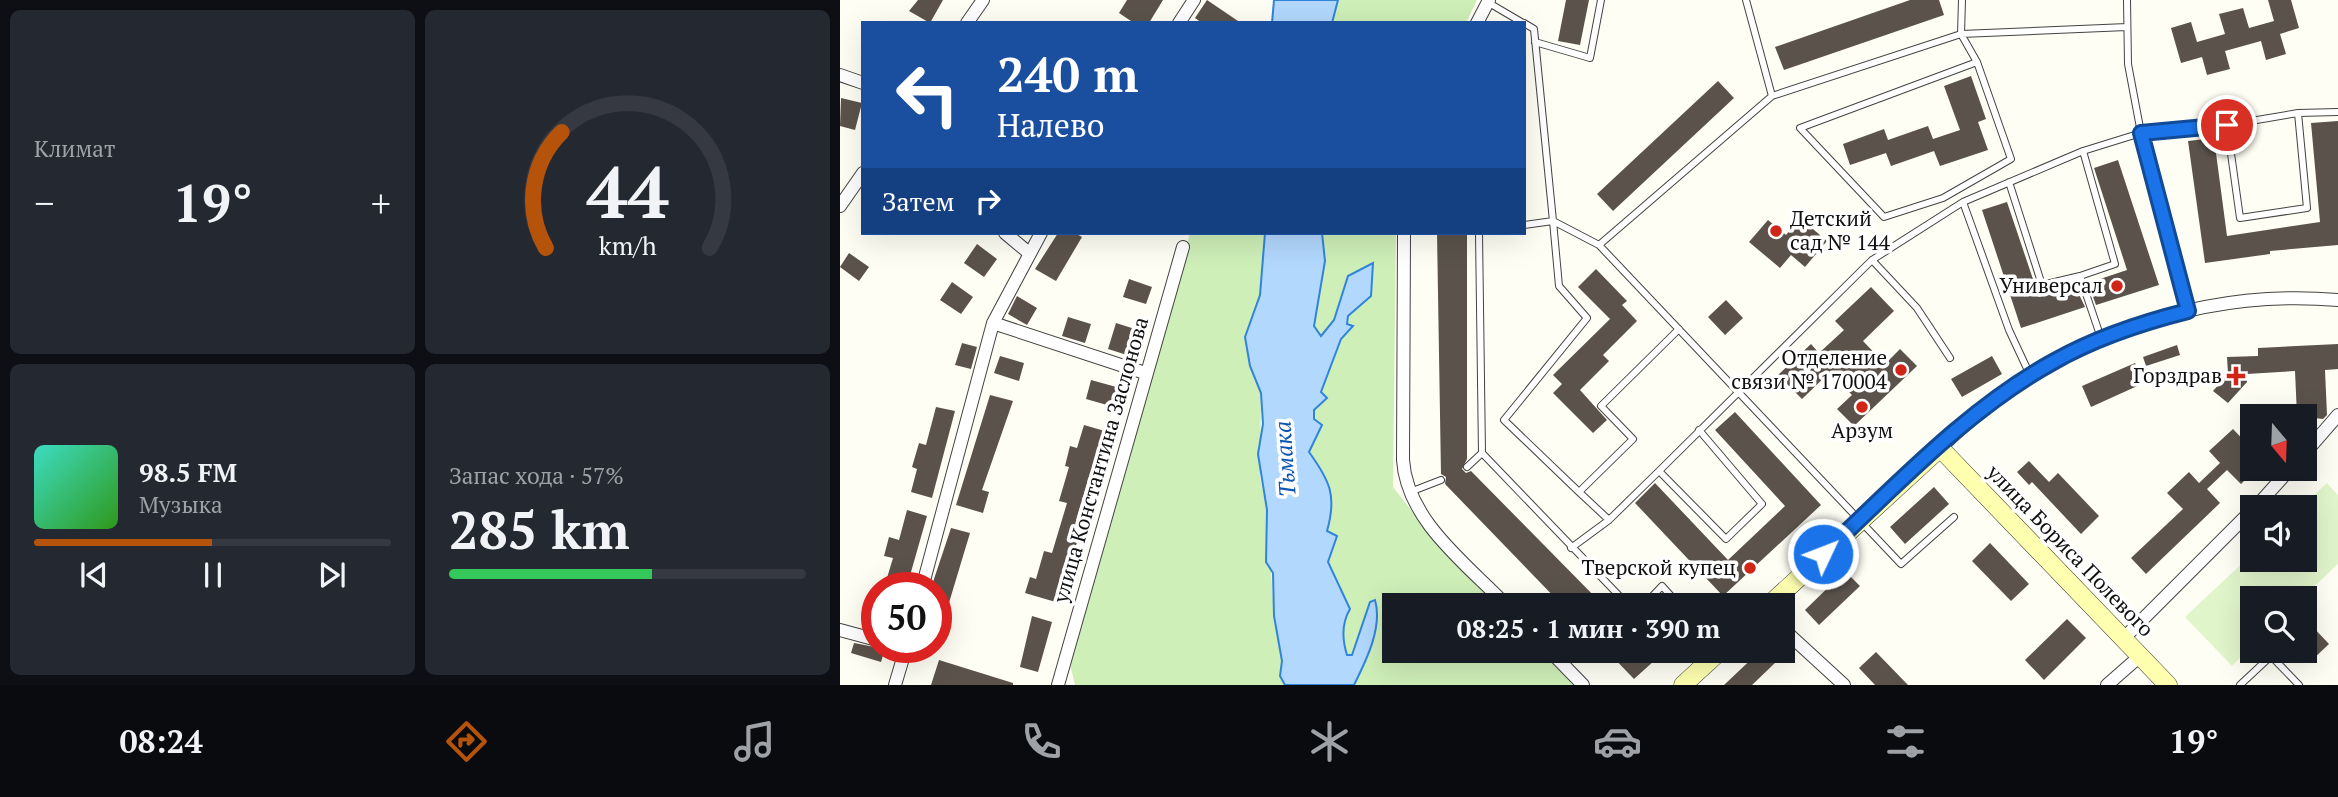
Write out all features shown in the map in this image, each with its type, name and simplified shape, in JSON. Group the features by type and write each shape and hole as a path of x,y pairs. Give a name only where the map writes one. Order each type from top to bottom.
{"main road":[{"path":"1782,593 1940,447"},
{"name":"улица Бориса Полевого","path":"1940,447 2168,685"},
{"path":"1682,685 1707,663"}],"street":[{"path":"968,21 983,0"},
{"path":"1180,21 1194,0"},
{"path":"1478,21 1488,1"},
{"path":"840,75 861,82"},
{"path":"840,206 861,176"},
{"path":"1007,235 1028,253"},
{"path":"926,572 993,323 1040,235"},
{"path":"1404,235 1403,454 1409,492 1426,521 1495,593"},
{"name":"улица Константина Заслонова","path":"1058,685 1183,247"},
{"path":"1940,447 1985,407 2030,376 2101,338 2188,311 2258,300 2338,300"},
{"path":"993,323 1145,373"},
{"path":"2317,439 2338,415"},
{"path":"2266,495 2279,481"},
{"path":"2123,639 2240,522"},
{"path":"840,630 861,636"},
{"path":"1795,640 1844,685"},
{"path":"2107,685 2140,656"},
{"path":"895,685 902,663"},
{"path":"1562,663 1583,685"}],"lane":[{"path":"1535,42 1590,58 1601,0"},
{"path":"1746,0 1772,96"},
{"path":"1962,0 1961,34 1977,62 2011,159 1943,198 1884,217 1800,128 1977,62"},
{"path":"2127,0 2128,64 2141,133 2188,311"},
{"path":"1488,1 1521,21"},
{"path":"1526,24 1534,29 1559,286 1587,318 1504,420 1609,520"},
{"path":"1599,245 1772,96 1961,34 2127,27"},
{"path":"1571,548 1609,520 1872,260 1963,202 2082,151 2141,133 2227,125 2298,113 2338,112"},
{"path":"2227,125 2241,218 2307,208 2298,113"},
{"path":"2008,182 2042,285 2115,264 2082,151"},
{"path":"1963,202 2009,330 2030,376"},
{"path":"1526,225 1553,221 1599,245 1901,564 1954,517"},
{"path":"1479,235 1482,453 1616,593"},
{"path":"1872,260 1917,308 1950,358"},
{"path":"2080,276 2101,338"},
{"path":"1579,492 1633,439 1601,406 1679,329"},
{"path":"1659,471 1726,539 1762,504 1699,430"},
{"path":"1467,467 1482,453"},
{"path":"1409,492 1441,480"},
{"path":"1655,593 1662,586 1668,593"},
{"path":"2240,685 2271,656 2299,685"}],"green space":[{"path":"1338,0 1477,0 1467,21 1333,21"},
{"path":"1189,235 1265,235 1260,295 1245,337 1250,366 1261,393 1260,477 1267,510 1274,616 1282,661 1280,676 1285,685 1075,685 1070,664"},
{"path":"1322,235 1396,235 1393,487 1421,523 1487,593 1382,593 1382,663 1552,663 1573,685 1354,685 1372,643 1370,602 1352,655 1347,656 1343,631 1350,608 1328,562 1337,536 1327,531 1309,452 1322,425 1314,419 1314,409 1327,399 1321,393 1341,339 1352,326 1347,324 1348,276 1334,320 1321,336 1314,326 1325,261"},
{"path":"2327,483 2338,495 2338,564 2315,586 2240,586 2240,658 2232,666 2185,617 2240,565 2240,572 2317,572 2317,495 2314,495"}],"water":[{"path":"1274,0 1338,0 1333,21 1272,21"},
{"name":"Тьмака","path":"1265,235 1322,235 1325,261 1314,326 1321,336 1334,320 1348,276 1373,263 1371,296 1348,316 1347,324 1353,326 1341,339 1321,392 1327,398 1314,410 1314,419 1322,425 1309,452 1330,489 1331,508 1327,531 1337,536 1328,562 1350,609 1343,632 1347,655 1352,655 1370,602 1375,600 1377,610 1375,632 1368,655 1354,685 1285,685 1280,676 1282,661 1274,616 1273,573 1266,562 1267,510 1258,454 1263,424 1261,393 1250,366 1245,337 1260,295"}],"building":[{"path":"918,0 943,0 931,21 909,11"},
{"path":"1127,0 1163,0 1150,21 1131,21 1119,13"},
{"path":"1207,0 1238,21 1199,21 1195,18"},
{"path":"1566,0 1589,0 1580,45 1558,41"},
{"path":"1910,0 1939,0 1944,15 1784,70 1775,47"},
{"path":"2268,0 2291,0 2299,28 2280,34 2286,54 2266,60 2261,41 2225,51 2230,69 2207,75 2202,57 2181,63 2171,28 2191,22 2197,42 2225,34 2219,14 2243,8 2249,28 2274,21"},
{"path":"1971,76 1986,119 1978,122 1988,150 1940,166 1934,151 1891,166 1886,153 1850,165 1843,144 1884,129 1888,140 1928,126 1933,139 1960,130 1944,86"},
{"path":"1718,81 1734,98 1613,211 1597,194"},
{"path":"841,98 861,103 855,130 840,126"},
{"path":"2338,121 2338,245 2270,251 2270,254 2205,263 2188,141 2214,138 2227,236 2320,222 2311,123"},
{"path":"2118,160 2159,285 2096,305 2088,283 2127,270 2094,168"},
{"path":"2007,202 2039,297 2075,286 2085,307 2021,328 1982,210"},
{"path":"1800,218 1827,241 1805,267 1791,255 1780,268 1749,242 1768,220 1786,235"},
{"path":"1057,235 1082,237 1056,281 1035,269"},
{"path":"1437,235 1467,235 1467,459 1462,469 1466,473 1471,471 1591,593 1550,593 1445,484 1446,477 1441,474"},
{"path":"977,244 997,259 984,277 964,263"},
{"path":"849,253 869,267 859,281 840,267"},
{"path":"1596,269 1627,301 1622,305 1637,321 1603,355 1609,361 1580,390 1607,420 1593,433 1553,393 1562,384 1553,375 1610,319 1578,287"},
{"path":"1129,279 1152,287 1146,304 1123,297"},
{"path":"952,282 973,297 961,314 940,300"},
{"path":"1871,287 1894,311 1863,341 1885,364 1900,349 1917,366 1854,426 1837,409 1852,395 1830,372 1802,399 1778,375 1811,344 1819,353 1844,330 1835,321"},
{"path":"1017,296 1037,308 1027,325 1008,314"},
{"path":"1726,300 1743,318 1725,335 1708,317"},
{"path":"1068,317 1091,324 1085,343 1062,336"},
{"path":"1116,323 1138,330 1130,356 1108,349"},
{"path":"962,343 977,347 971,369 955,365"},
{"path":"2338,344 2338,369 2325,370 2327,415 2323,419 2317,418 2317,404 2296,404 2295,371 2247,374 2247,382 2228,403 2213,391 2228,374 2227,357 2258,356 2258,348"},
{"path":"2177,345 2180,355 2146,366 2143,357"},
{"path":"1000,356 1024,363 1019,381 994,373"},
{"path":"1992,356 2002,374 1962,397 1951,379"},
{"path":"2135,363 2144,383 2091,407 2082,386"},
{"path":"1091,380 1120,388 1114,407 1086,399"},
{"path":"990,395 1013,401 982,490 989,492 983,513 956,505"},
{"path":"936,407 955,411 932,498 911,492 917,469 912,467 919,443 926,445"},
{"path":"1735,412 1821,505 1726,593 1720,593 1635,503 1655,483 1728,560 1785,506 1715,430"},
{"path":"1084,425 1108,432 1096,475 1090,473 1076,520 1083,522 1059,603 1025,593 1030,577 1036,579 1044,551 1052,553 1067,503 1059,501 1069,467 1065,466 1070,446 1077,448"},
{"path":"2233,429 2240,436 2240,481 2244,481 2241,484 2227,470 2207,489 2220,503 2146,574 2131,558 2183,509 2167,493 2189,472 2199,483 2220,463 2209,451"},
{"path":"2029,461 2049,482 2058,473 2099,516 2081,534 2032,482 2029,485 2017,472"},
{"path":"1934,487 1949,504 1905,544 1890,527"},
{"path":"907,510 927,516 911,572 889,572 893,558 884,556 889,537 899,540"},
{"path":"951,528 970,533 952,593 952,572 936,572"},
{"path":"1990,543 2029,584 2011,601 1972,561"},
{"path":"1845,571 1860,586 1819,625 1805,610"},
{"path":"1032,616 1052,622 1038,672 1020,667"},
{"path":"2067,619 2086,638 2044,680 2025,660"},
{"path":"2317,631 2329,644 2317,655"},
{"path":"854,643 861,644 861,656 851,653"},
{"path":"1876,652 1908,685 1875,685 1859,668"},
{"path":"938,663 949,663 1013,683 1013,685 931,685"},
{"path":"1619,663 1652,663 1634,679"},
{"path":"1747,663 1775,663 1752,685 1724,685"}],"place":[{"name":"Детский сад № 144","path":"1776,231"},
{"name":"Универсал","path":"2117,286"},
{"name":"Отделение связи № 170004","path":"1901,370"},
{"name":"Горздрав","path":"2236,376"},
{"name":"Арзум","path":"1862,407"},
{"name":"Тверской купец","path":"1750,568"}],"route":[{"path":"1823,554 1964,425 2007,391 2053,362 2101,338 2129,327 2188,311 2162,204 2141,133 2227,125"}]}
